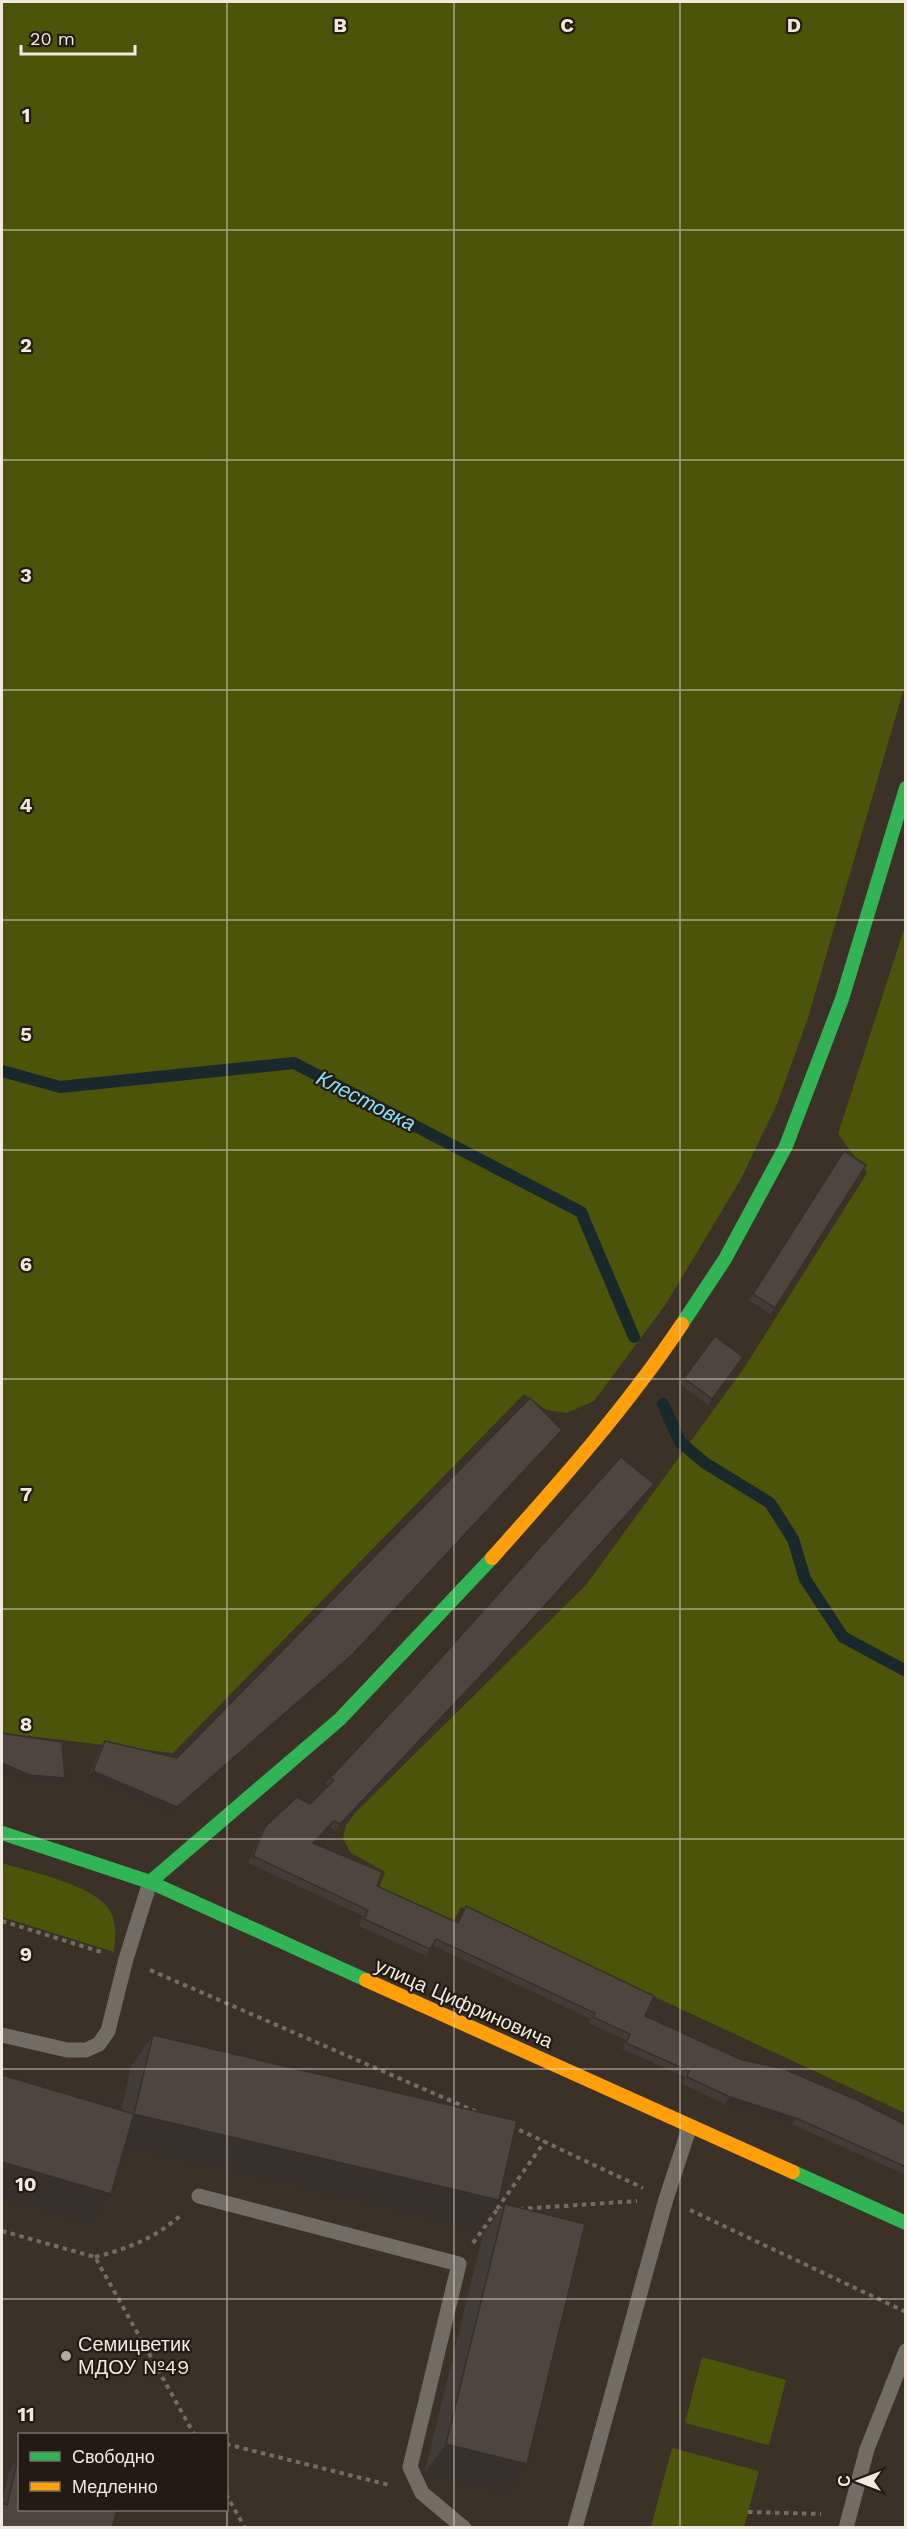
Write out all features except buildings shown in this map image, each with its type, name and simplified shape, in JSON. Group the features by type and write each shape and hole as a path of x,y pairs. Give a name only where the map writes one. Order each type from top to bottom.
{"street":[{"path":"150,1882 340,1719 455,1599 559,1483 654,1365 725,1259 786,1146 842,999 906,788"},
{"name":"улица Цифриновича","path":"2,1833 150,1882 906,2223"}],"lane":[{"path":"2,2035 67,2050 86,2050 99,2044 108,2031 126,1959 150,1882"},
{"path":"575,2528 666,2199 690,2126"},
{"path":"199,2196 459,2264 410,2467 422,2493 464,2528"},
{"path":"848,2521 867,2449 906,2351"}],"path":[{"path":"2,1921 126,1959 480,2113"},
{"path":"502,2122 906,2312"},
{"path":"459,2264 545,2141"},
{"path":"2,2232 95,2257 122,2251 147,2239 171,2224 199,2196"},
{"path":"497,2210 666,2199"},
{"path":"95,2257 193,2433"},
{"path":"228,2444 422,2493"},
{"path":"228,2498 245,2528"},
{"path":"748,2512 848,2521"}],"green space":[{"path":"2,2 905,2 905,685 807,1021 777,1104 741,1179 666,1304 594,1401 567,1413 546,1410 524,1394 173,1753 2,1733"},
{"path":"905,926 905,2113 461,1907 452,1924 378,1890 385,1872 350,1852 343,1838 346,1825 355,1813 586,1585 744,1368 867,1173 838,1134"},
{"path":"2,1863 64,1882 95,1896 106,1905 114,1920 114,1952 2,1917"},
{"path":"702,2357 786,2380 769,2445 685,2423"},
{"path":"672,2448 759,2471 744,2527 651,2527"}],"waterway":[{"name":"Клестовка","path":"2,1071 60,1087 294,1063 581,1212 634,1337"},
{"name":"Клестовка","path":"663,1404 680,1442 705,1463 770,1503 793,1539 805,1579 843,1637 906,1671"}],"traffic: fast":[{"path":"682,1324 725,1259 786,1146 842,999 906,788"},
{"path":"150,1882 340,1719 492,1558"},
{"path":"2,1833 150,1882 366,1980"},
{"path":"793,2172 906,2223"}],"traffic: slow":[{"path":"492,1558 615,1415 682,1324"},
{"path":"366,1980 793,2172"}],"place":[{"name":"Семицветик МДОУ №49","path":"66,2356"}]}
